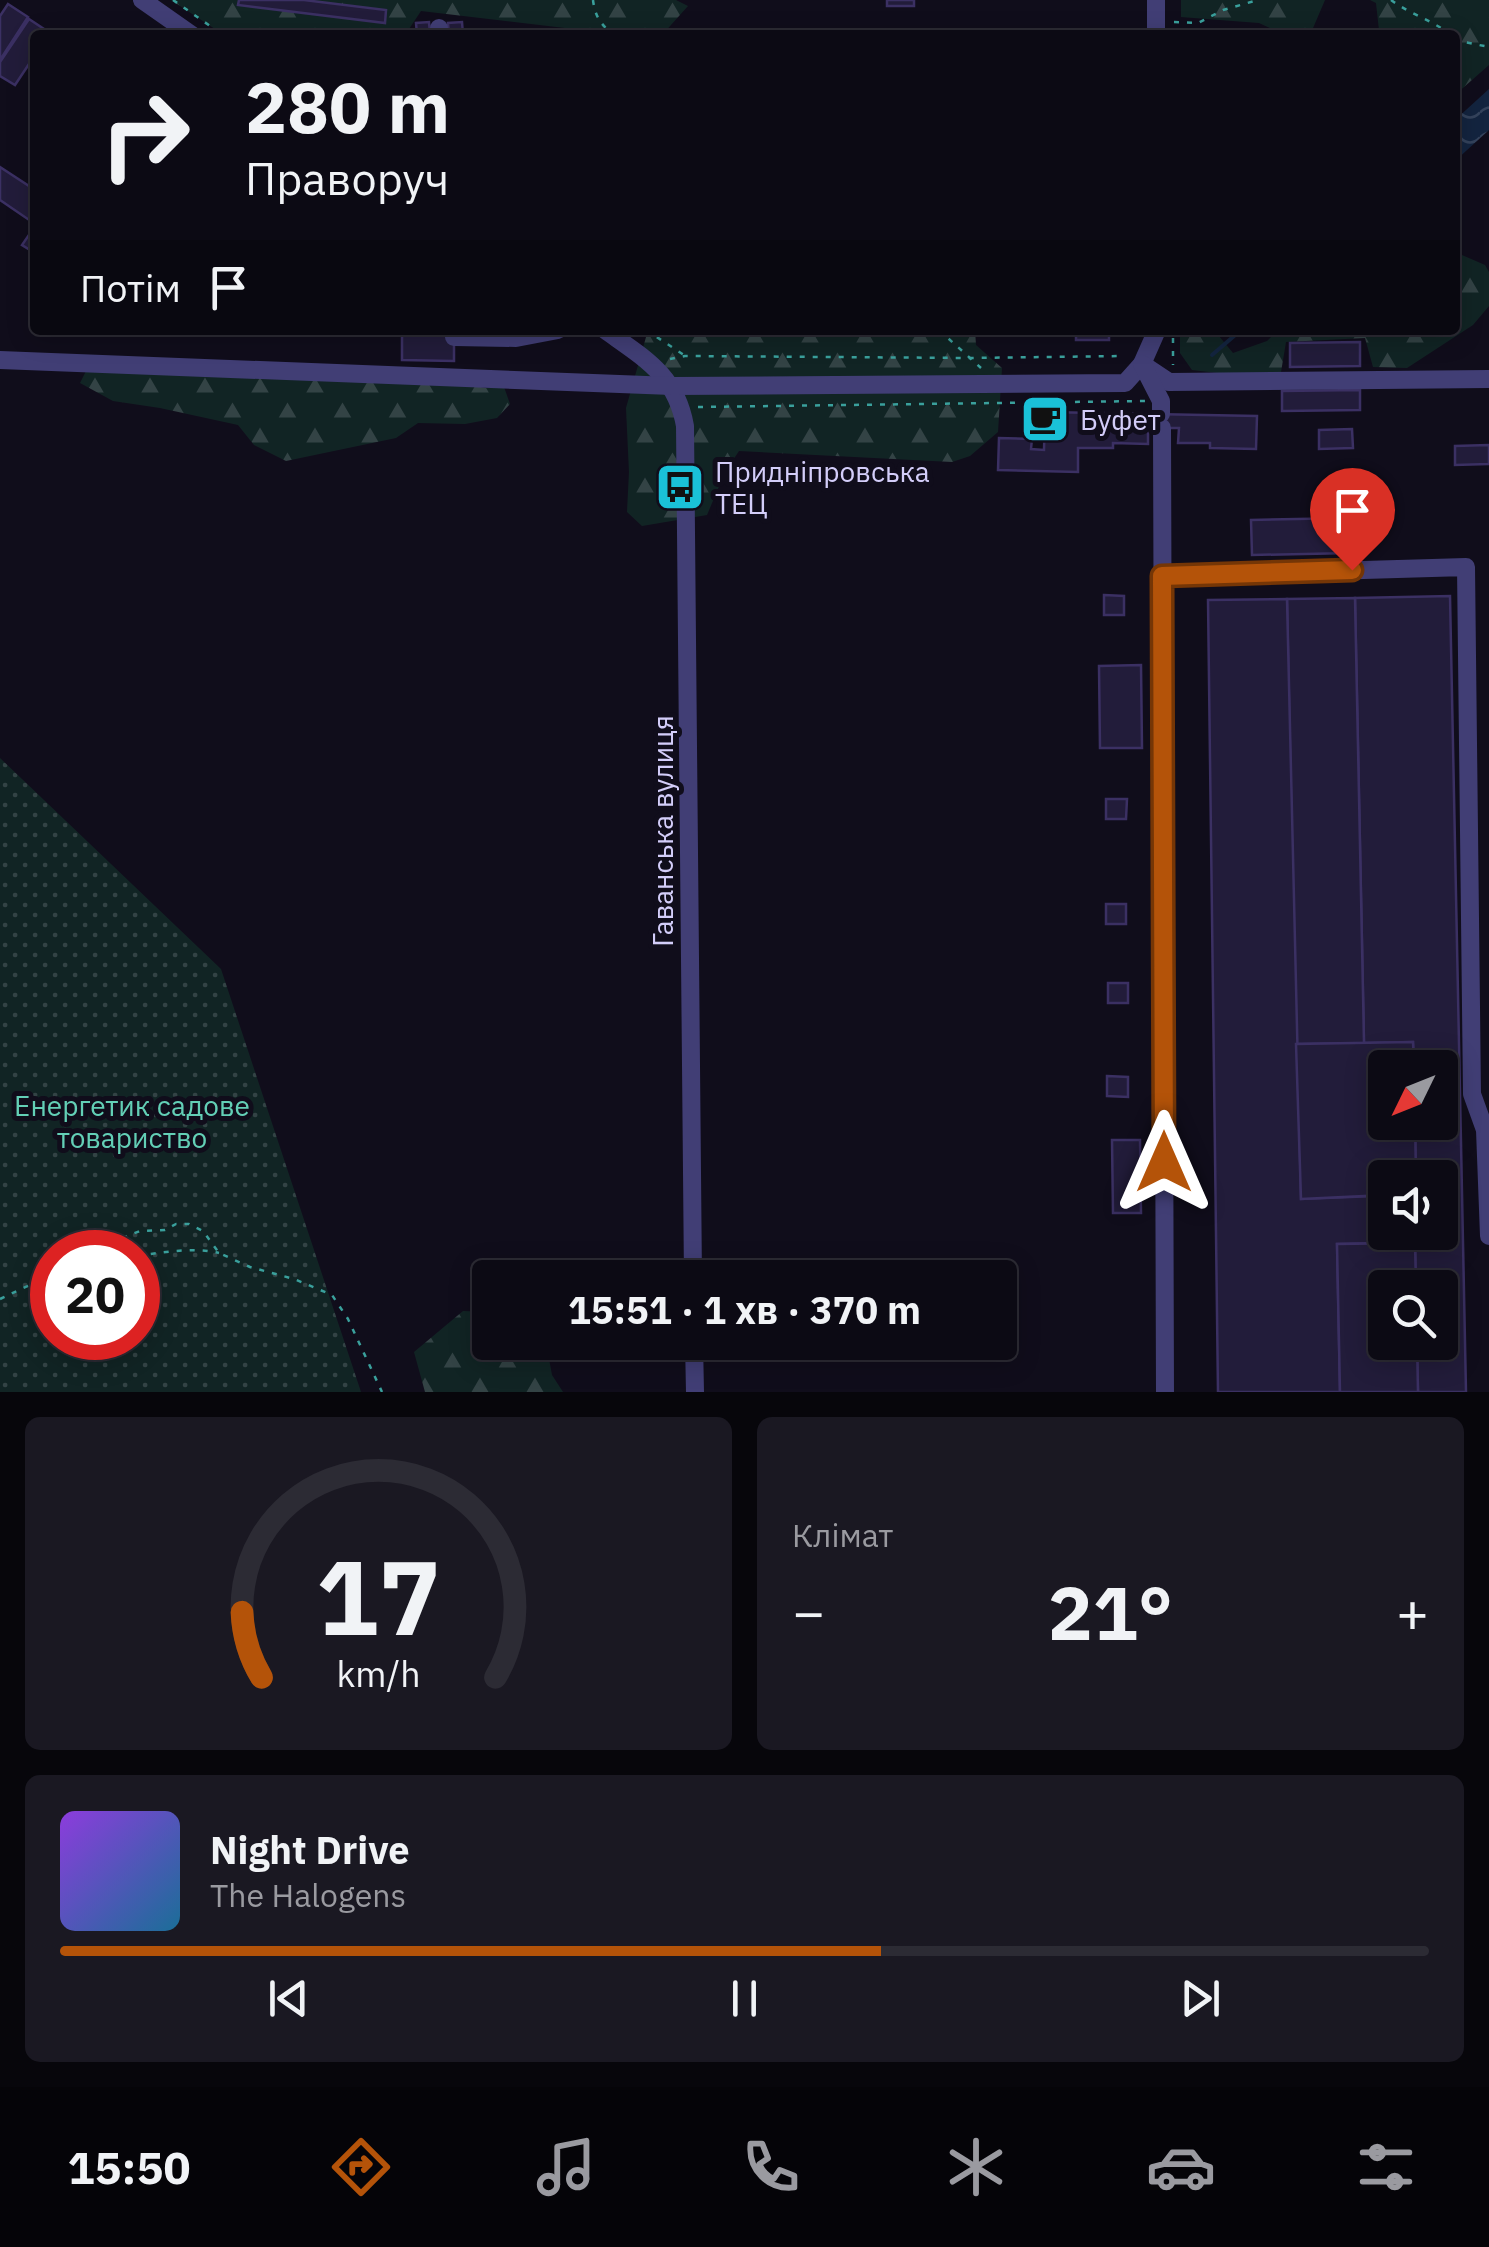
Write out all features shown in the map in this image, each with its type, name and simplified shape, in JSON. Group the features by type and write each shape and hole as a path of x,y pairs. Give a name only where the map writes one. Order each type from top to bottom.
{"street":[{"path":"142,0 185,30"},
{"path":"1156,0 1156,28"},
{"path":"459,335 532,335"},
{"path":"611,335 652,364 672,386"},
{"path":"0,360 672,386 998,385 1125,382 1142,364 1155,335"},
{"path":"1142,364 1169,382 1489,379"},
{"path":"1142,364 1162,414 1166,1392"},
{"name":"Гаванська вулиця","path":"672,386 686,426 688,487 693,1260"},
{"path":"1162,576 1466,567 1472,1094 1485,1130 1489,1236"},
{"path":"694,1360 695,1392"}],"path":[{"path":"173,0 216,30"},
{"path":"593,0 600,24 607,30"},
{"path":"1156,28 1198,23 1222,10 1258,0"},
{"path":"1390,0 1444,30"},
{"path":"1460,41 1489,47"},
{"path":"654,335 685,356"},
{"path":"945,335 998,385"},
{"path":"1172,335 1173,382"},
{"path":"652,364 685,356 1124,356"},
{"path":"681,408 1162,414"},
{"path":"160,1230 189,1224 203,1231 219,1254"},
{"path":"160,1254 204,1250 332,1295 348,1319 382,1392"},
{"path":"0,1299 30,1285"}],"green space":[{"path":"171,0 676,0 688,6 666,30 582,30 421,11 408,30 216,30"},
{"path":"1181,0 1325,0 1312,30 1274,30 1259,23 1181,17"},
{"path":"1370,0 1489,0 1489,65 1460,91 1460,30 1379,30 1376,3"},
{"path":"1460,254 1485,265 1489,272 1489,306 1460,333"},
{"path":"647,335 975,335 976,345 1002,368 998,432 970,456 952,462 739,451 725,472 707,515 642,526 627,512 626,408"},
{"path":"1180,335 1218,335 1233,353 1267,341 1273,335 1458,335 1407,368 1373,367 1365,338 1286,342 1281,372 1243,376 1192,370 1180,353"},
{"path":"86,371 455,382 504,387 510,404 497,418 465,424 418,423 396,438 286,461 254,445 238,425 113,401 80,383"},
{"name":"Енергетик садове товариство","path":"0,758 221,969 361,1392 0,1392"},
{"path":"463,1311 472,1311 472,1360 549,1360 552,1375 563,1392 425,1392 414,1352"}],"water":[{"path":"1489,89 1489,130 1460,156 1460,115"}],"building":[{"path":"239,0 304,0 386,10 385,23 238,5"},
{"path":"887,0 914,0 914,6 887,6"},
{"path":"8,4 28,17 0,60 0,16"},
{"path":"29,19 46,30 30,30 30,62 15,85 0,76 0,62"},
{"path":"429,22 430,30 417,30 416,23"},
{"path":"462,22 463,30 449,30 448,23"},
{"path":"0,167 30,187 30,221 0,200"},
{"path":"30,233 30,250 22,245"},
{"path":"402,335 454,335 454,361 402,360"},
{"path":"1076,335 1109,335 1109,340 1076,340"},
{"path":"1360,342 1360,366 1290,367 1290,343"},
{"path":"1360,390 1360,410 1282,411 1282,391"},
{"path":"1045,412 1257,416 1256,449 1178,443 1179,428 1148,428 1148,444 1078,448 1078,472 998,470 999,438 1032,439 1031,449 1044,450"},
{"path":"1352,429 1353,448 1319,449 1319,430"},
{"path":"1489,445 1489,464 1455,465 1455,446"},
{"path":"1349,518 1350,553 1252,555 1251,520"},
{"path":"1104,595 1124,596 1124,615 1104,615"},
{"path":"1450,596 1466,1392 1418,1392 1417,1360 1458,1360 1458,1270 1416,1270 1415,1250 1458,1250 1458,1160 1416,1160 1415,1140 1458,1140 1458,1050 1413,1050 1413,1042 1364,1043 1355,598"},
{"path":"1355,598 1364,1043 1296,1044 1287,599"},
{"path":"1287,599 1301,1199 1368,1196 1368,1243 1337,1244 1340,1392 1218,1392 1208,600"},
{"path":"1141,665 1142,748 1100,748 1099,666"},
{"path":"1106,799 1127,799 1126,819 1106,819"},
{"path":"1106,904 1126,904 1126,924 1106,924"},
{"path":"1108,983 1128,983 1128,1003 1108,1003"},
{"path":"1413,1042 1413,1050 1368,1050 1368,1140 1415,1140 1416,1160 1368,1160 1368,1196 1301,1199 1296,1044"},
{"path":"1107,1076 1128,1077 1128,1097 1107,1096"},
{"path":"1112,1140 1140,1140 1141,1213 1113,1213"},
{"path":"1337,1244 1368,1244 1368,1250 1415,1250 1416,1270 1368,1270 1368,1360 1417,1360 1418,1392 1340,1392"}],"waterway":[{"path":"1212,355 1235,335"}],"place":[{"name":"Буфет","path":"1045,419"},
{"name":"Придніпровська ТЕЦ","path":"680,487"}],"route":[{"path":"1164,1162 1162,576 1352,570"}]}
